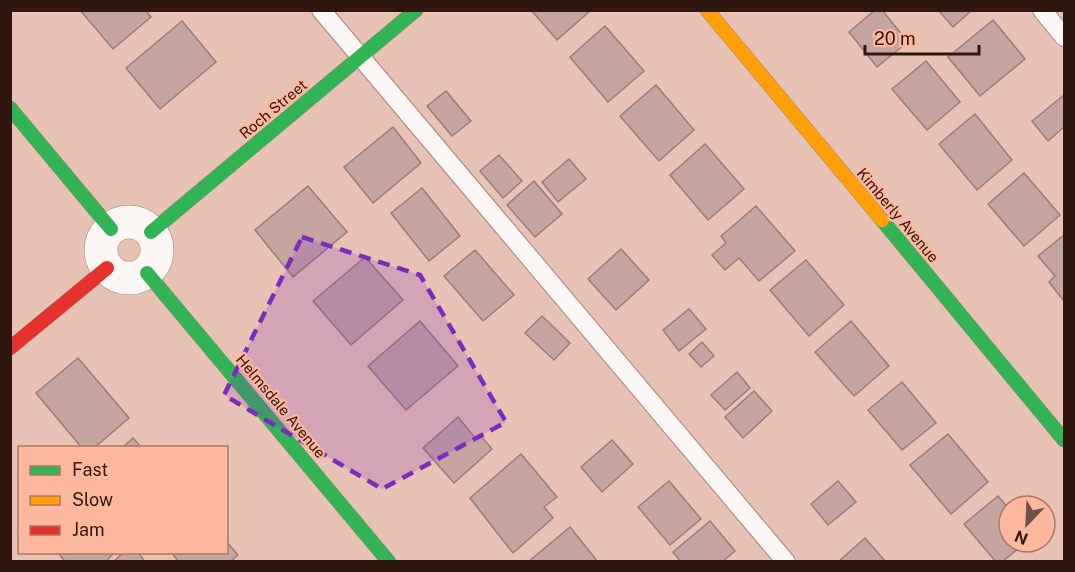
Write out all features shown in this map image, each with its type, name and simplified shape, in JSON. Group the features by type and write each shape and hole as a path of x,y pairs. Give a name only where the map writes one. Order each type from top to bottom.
{"street":[{"name":"Roch Street","path":"151,232 416,10"},
{"name":"Kimberly Avenue","path":"706,10 1065,440"},
{"path":"10,108 111,229"},
{"path":"128,222 141,225 151,232 158,250 155,262 147,273 136,278 123,278 107,268 101,257 101,244 111,229 128,222"},
{"path":"10,348 107,268"},
{"name":"Helmsdale Avenue","path":"147,273 389,561"}],"lane":[{"path":"321,10 786,561"},
{"path":"1042,10 1065,37"}],"highlighted area":[{"path":"302,237 420,275 506,422 382,489 224,395"}],"building":[{"path":"80,10 145,10 151,17 113,49"},
{"path":"531,10 591,10 557,40"},
{"path":"875,10 882,10 908,42 877,67 849,32"},
{"path":"938,10 972,10 953,27"},
{"path":"993,20 1025,59 980,96 948,57"},
{"path":"182,21 216,62 160,109 126,68"},
{"path":"605,26 644,71 608,102 570,57"},
{"path":"926,61 960,102 927,130 892,89"},
{"path":"656,85 694,130 659,161 620,116"},
{"path":"446,91 471,121 452,136 427,106"},
{"path":"1064,95 1064,127 1048,141 1032,121"},
{"path":"975,114 1012,160 977,190 939,144"},
{"path":"393,127 421,163 373,203 344,167"},
{"path":"705,144 744,189 708,220 670,175"},
{"path":"499,155 522,181 503,198 480,171"},
{"path":"569,159 586,179 558,202 542,182"},
{"path":"1024,173 1060,215 1024,246 988,204"},
{"path":"534,181 562,214 535,237 507,205"},
{"path":"308,186 347,232 293,277 255,230"},
{"path":"422,188 460,236 429,261 391,213"},
{"path":"756,206 795,251 759,281 739,258 725,270 712,255 726,243 721,236"},
{"path":"1064,235 1064,301 1049,282 1055,276 1038,256"},
{"path":"621,249 649,280 616,310 588,279"},
{"path":"475,250 514,295 483,321 444,276"},
{"path":"365,257 403,300 351,345 313,301"},
{"path":"806,260 844,305 809,336 770,290"},
{"path":"689,309 706,329 679,351 663,330"},
{"path":"542,316 570,343 554,360 525,333"},
{"path":"420,321 458,366 406,410 368,366"},
{"path":"851,321 889,366 854,396 815,352"},
{"path":"702,342 714,356 701,367 689,354"},
{"path":"78,358 129,418 96,446 80,446 36,393"},
{"path":"737,372 750,388 725,410 711,395"},
{"path":"902,382 936,423 902,450 868,410"},
{"path":"754,391 772,411 743,438 725,417"},
{"path":"458,417 476,439 480,435 492,449 454,483 423,448"},
{"path":"948,434 988,482 951,514 910,465"},
{"path":"133,438 140,446 124,446"},
{"path":"612,440 633,464 602,492 581,467"},
{"path":"521,454 557,497 544,507 553,518 513,553 470,498"},
{"path":"669,481 701,519 670,545 638,507"},
{"path":"838,481 856,502 828,525 811,504"},
{"path":"997,497 997,554 1012,554 1002,562 996,562 964,524"},
{"path":"710,521 735,551 722,562 681,562 673,552"},
{"path":"570,527 598,562 528,562"},
{"path":"865,538 886,562 838,562"},
{"path":"228,543 238,555 230,562 179,562 173,554 228,554"},
{"path":"113,554 105,562 65,562 60,555"},
{"path":"122,554 139,554 145,562 113,562"}],"traffic: fast":[{"path":"151,232 416,10"},
{"path":"10,108 111,229"},
{"path":"882,220 1064,440"},
{"path":"147,273 389,562"}],"traffic: slow":[{"path":"707,10 882,220"}],"traffic: jam":[{"path":"10,348 107,268"}]}
